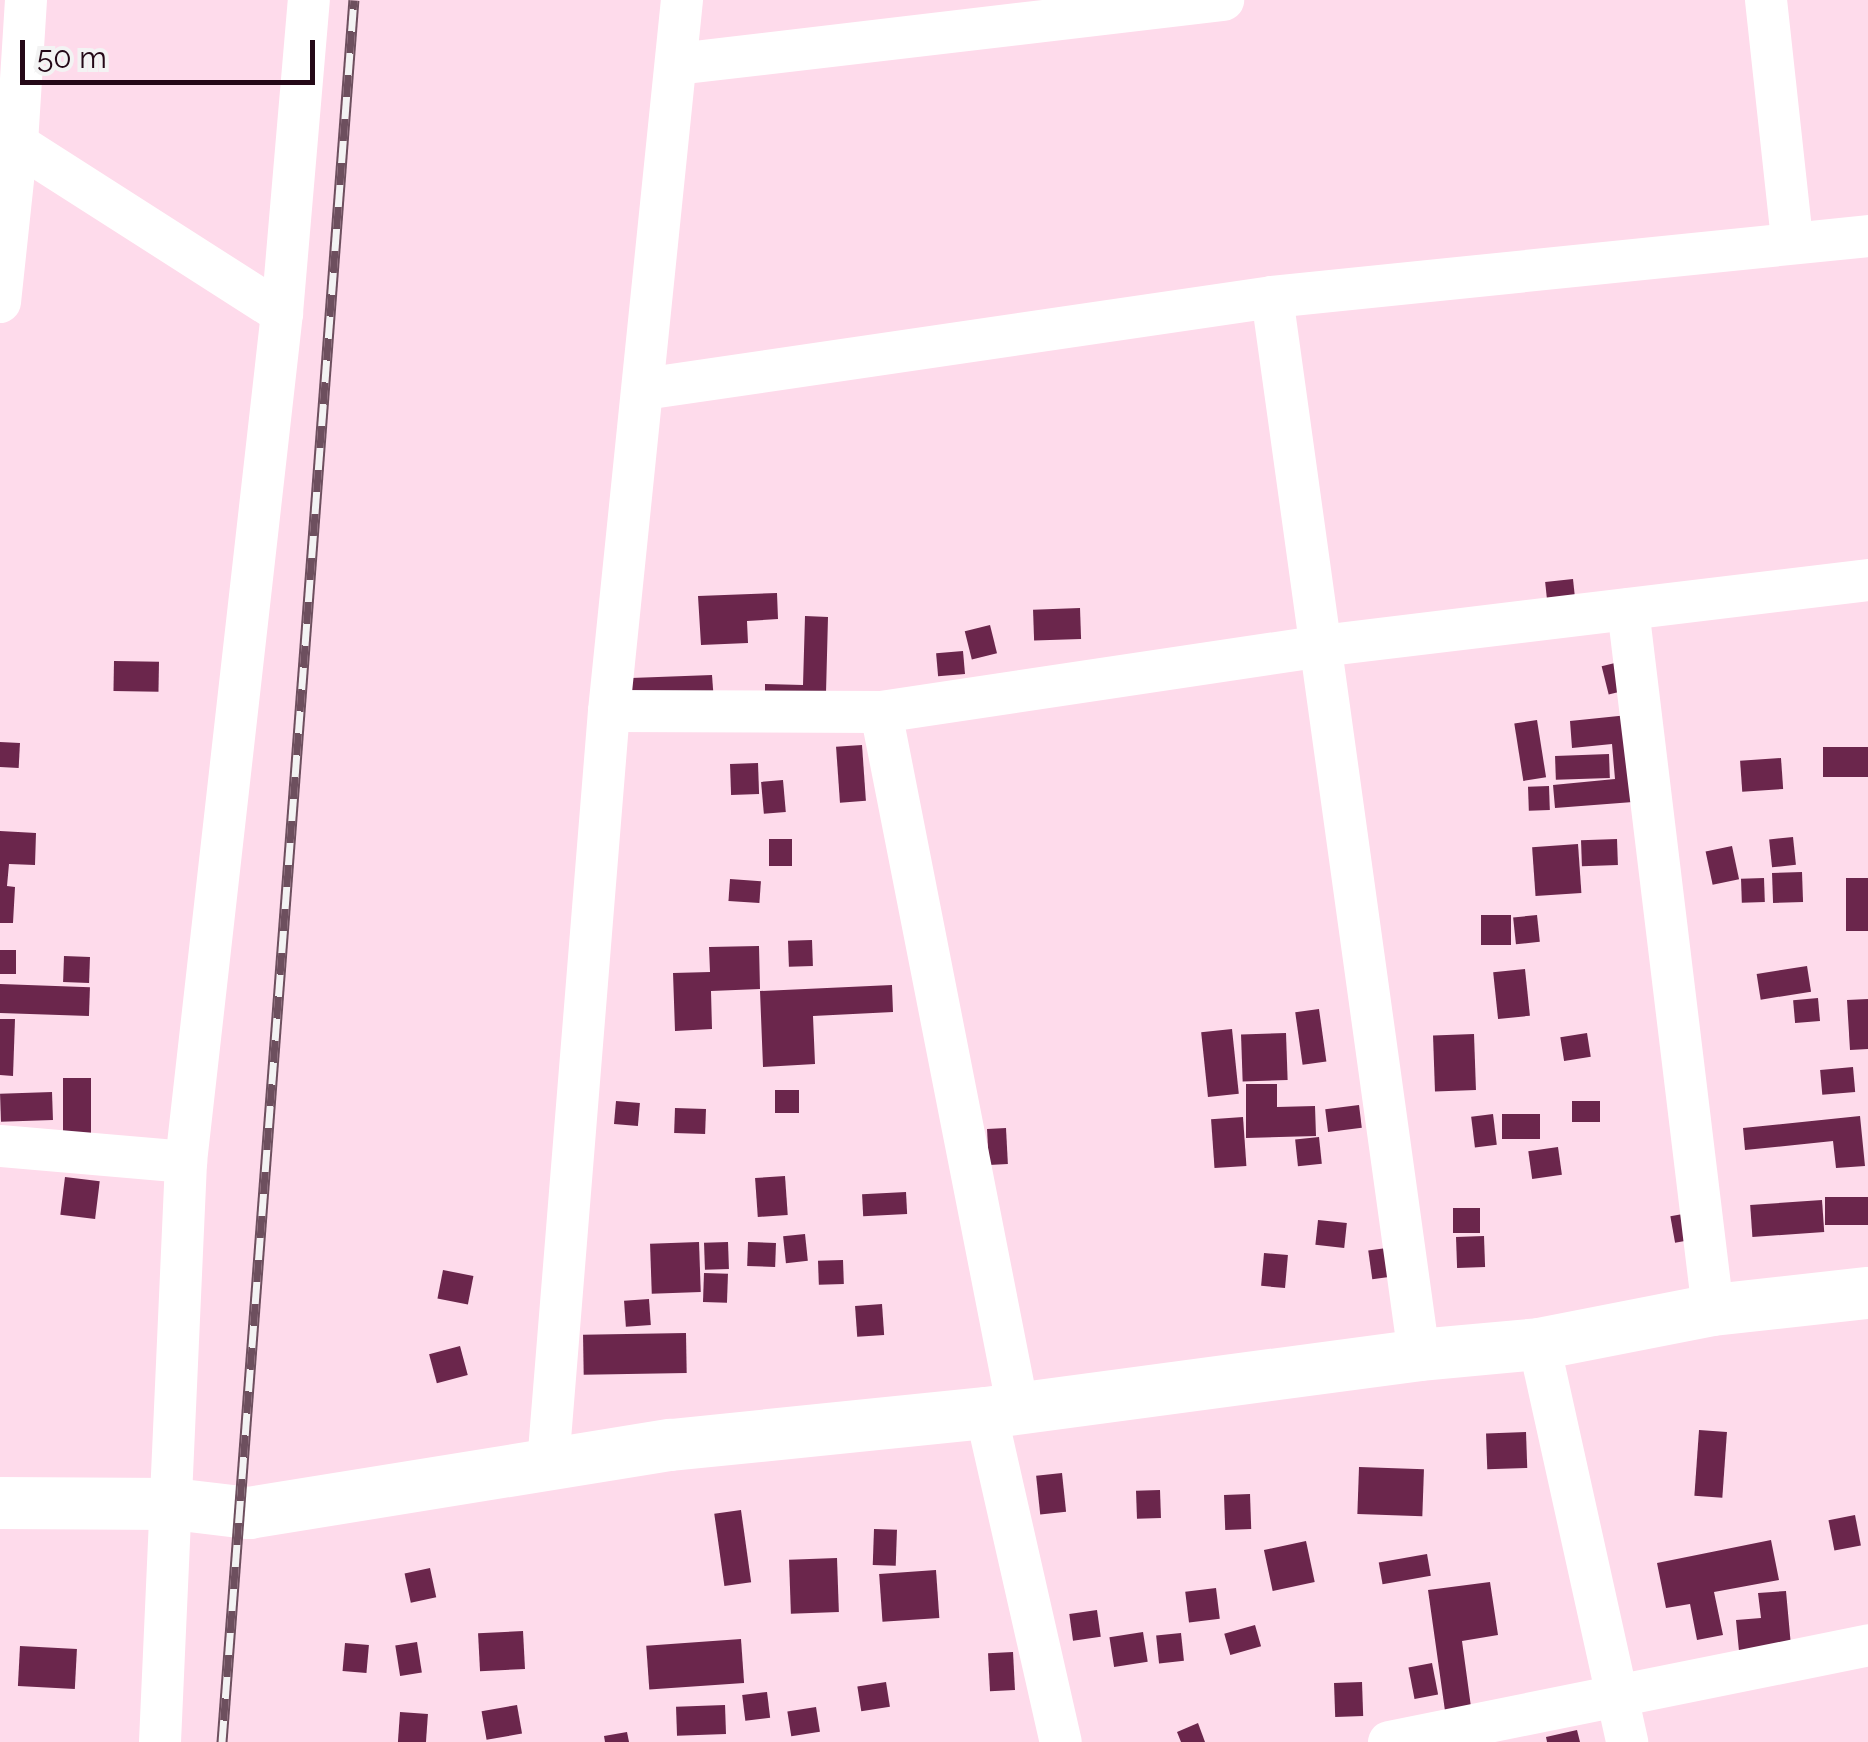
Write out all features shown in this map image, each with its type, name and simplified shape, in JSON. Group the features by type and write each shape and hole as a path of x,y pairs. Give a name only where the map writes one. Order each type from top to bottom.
{"street":[{"path":"0,302 8,138 26,0"},
{"path":"160,1742 186,1162 282,313 309,0"},
{"path":"548,1464 609,711 682,0"},
{"path":"677,64 1104,8 1223,0"},
{"path":"1766,0 1792,240"},
{"path":"8,138 282,313"},
{"path":"644,388 1272,297 1792,240 1868,236"},
{"path":"1272,297 1419,1355"},
{"path":"609,711 880,712 1320,646 1868,580"},
{"path":"1628,609 1713,1310"},
{"path":"880,712 1061,1742"},
{"path":"0,1146 186,1162"},
{"path":"0,1503 173,1504 249,1514 671,1445 1002,1411 1419,1355 1540,1344 1713,1310 1868,1294"},
{"path":"1540,1344 1627,1742"},
{"path":"1389,1742 1868,1644"}],"building":[{"path":"1573,579 1576,606 1548,609 1545,582"},
{"path":"777,593 778,619 747,621 748,643 701,645 698,596"},
{"path":"1080,608 1081,639 1034,641 1033,610"},
{"path":"805,616 828,617 826,693 765,691 765,684 803,685"},
{"path":"990,625 997,653 972,659 965,631"},
{"path":"963,651 965,674 938,676 936,653"},
{"path":"114,661 159,662 158,692 113,691"},
{"path":"1623,661 1630,689 1609,694 1602,666"},
{"path":"712,675 714,702 632,723 631,678"},
{"path":"1638,714 1646,801 1555,808 1553,785 1615,779 1612,744 1572,748 1570,721"},
{"path":"1537,720 1546,777 1523,781 1514,724"},
{"path":"0,742 20,743 19,768 0,767"},
{"path":"862,745 866,801 840,803 836,747"},
{"path":"1823,747 1868,747 1868,777 1823,777"},
{"path":"1609,754 1610,778 1556,780 1555,756"},
{"path":"1781,758 1783,789 1742,792 1740,761"},
{"path":"758,763 759,794 731,795 730,764"},
{"path":"783,780 786,812 764,814 761,782"},
{"path":"1549,786 1550,810 1529,811 1528,787"},
{"path":"0,831 36,833 35,865 9,864 7,886 15,887 13,923 0,923"},
{"path":"1793,837 1796,865 1772,867 1769,840"},
{"path":"769,839 792,839 792,866 769,866"},
{"path":"1617,839 1618,865 1582,866 1581,840"},
{"path":"1578,844 1581,893 1536,896 1532,847"},
{"path":"1732,846 1739,879 1713,885 1706,852"},
{"path":"1802,872 1803,902 1773,903 1772,873"},
{"path":"1764,878 1765,902 1742,903 1741,879"},
{"path":"1846,878 1868,878 1868,931 1846,931"},
{"path":"730,879 761,881 759,903 728,901"},
{"path":"1481,915 1511,915 1511,945 1481,945"},
{"path":"1537,915 1540,942 1516,944 1513,918"},
{"path":"812,940 813,966 789,967 788,941"},
{"path":"759,946 760,989 711,991 712,1029 675,1031 673,973 710,972 709,947"},
{"path":"0,950 16,950 16,974 0,974"},
{"path":"64,956 90,957 89,983 63,982"},
{"path":"1807,966 1811,992 1761,1000 1757,974"},
{"path":"1525,969 1530,1016 1498,1019 1493,972"},
{"path":"0,984 90,987 89,1016 0,1013"},
{"path":"892,985 893,1012 813,1016 815,1064 763,1067 760,991"},
{"path":"1818,998 1820,1021 1795,1023 1793,1000"},
{"path":"1868,999 1868,1049 1850,1050 1847,1000"},
{"path":"1319,1009 1326,1061 1303,1065 1295,1012"},
{"path":"0,1019 15,1019 13,1076 0,1075"},
{"path":"1232,1029 1239,1094 1208,1097 1201,1032"},
{"path":"1286,1033 1288,1080 1243,1082 1241,1035"},
{"path":"1587,1033 1591,1057 1564,1061 1560,1037"},
{"path":"1474,1034 1476,1090 1435,1091 1433,1035"},
{"path":"1853,1067 1855,1092 1822,1095 1820,1070"},
{"path":"63,1078 91,1078 91,1139 63,1139"},
{"path":"1246,1084 1277,1084 1277,1107 1315,1106 1316,1136 1246,1138"},
{"path":"775,1090 799,1090 799,1113 775,1113"},
{"path":"52,1092 53,1120 1,1122 0,1094"},
{"path":"616,1101 640,1103 638,1126 614,1124"},
{"path":"1572,1101 1600,1101 1600,1122 1572,1122"},
{"path":"1359,1105 1362,1128 1328,1132 1325,1109"},
{"path":"675,1108 706,1109 705,1134 674,1133"},
{"path":"1493,1114 1497,1145 1475,1147 1471,1117"},
{"path":"1502,1114 1540,1114 1540,1139 1502,1139"},
{"path":"1860,1116 1865,1166 1836,1168 1833,1141 1745,1150 1743,1128"},
{"path":"1243,1117 1246,1166 1214,1168 1211,1119"},
{"path":"1006,1128 1008,1164 989,1165 987,1129"},
{"path":"1319,1137 1322,1164 1298,1166 1295,1140"},
{"path":"1558,1147 1562,1175 1532,1179 1528,1151"},
{"path":"785,1176 788,1215 758,1217 755,1178"},
{"path":"65,1177 100,1181 95,1219 60,1215"},
{"path":"906,1192 907,1214 863,1216 862,1194"},
{"path":"1825,1197 1868,1197 1868,1225 1825,1225"},
{"path":"1822,1200 1824,1232 1752,1237 1750,1205"},
{"path":"1453,1208 1480,1208 1480,1233 1453,1233"},
{"path":"1694,1212 1699,1239 1675,1243 1670,1216"},
{"path":"1318,1220 1347,1223 1344,1248 1315,1245"},
{"path":"805,1234 808,1261 786,1263 783,1236"},
{"path":"1484,1236 1485,1267 1457,1268 1456,1237"},
{"path":"699,1242 701,1292 652,1294 650,1244"},
{"path":"728,1242 729,1269 705,1270 704,1243"},
{"path":"748,1242 776,1243 775,1267 747,1266"},
{"path":"1394,1247 1398,1276 1372,1279 1368,1251"},
{"path":"1264,1253 1288,1255 1285,1288 1261,1286"},
{"path":"843,1260 844,1284 819,1285 818,1261"},
{"path":"443,1270 473,1276 468,1304 437,1298"},
{"path":"704,1273 728,1274 727,1303 703,1302"},
{"path":"649,1299 651,1325 626,1327 624,1301"},
{"path":"882,1304 884,1335 857,1337 855,1306"},
{"path":"686,1333 687,1373 584,1375 583,1335"},
{"path":"460,1346 468,1375 437,1383 429,1354"},
{"path":"1699,1430 1727,1432 1722,1498 1694,1496"},
{"path":"1526,1432 1527,1468 1487,1469 1486,1433"},
{"path":"1359,1467 1424,1469 1422,1516 1357,1514"},
{"path":"1062,1473 1066,1512 1040,1515 1036,1476"},
{"path":"1160,1490 1161,1518 1137,1519 1136,1491"},
{"path":"1250,1494 1251,1529 1225,1530 1224,1495"},
{"path":"741,1510 751,1582 724,1586 714,1514"},
{"path":"1855,1515 1861,1545 1834,1551 1828,1520"},
{"path":"874,1529 897,1530 896,1566 873,1565"},
{"path":"1771,1540 1779,1580 1714,1592 1723,1635 1697,1640 1690,1604 1666,1608 1657,1563"},
{"path":"1306,1541 1315,1582 1273,1591 1264,1550"},
{"path":"1427,1554 1431,1576 1383,1584 1379,1563"},
{"path":"837,1558 839,1612 791,1614 789,1560"},
{"path":"430,1568 436,1597 411,1603 405,1573"},
{"path":"936,1570 939,1618 882,1622 879,1574"},
{"path":"1490,1582 1498,1635 1462,1641 1471,1707 1445,1711 1428,1590"},
{"path":"1216,1588 1220,1619 1189,1623 1185,1592"},
{"path":"1786,1591 1791,1646 1739,1651 1736,1620 1761,1618 1758,1593"},
{"path":"1097,1610 1101,1637 1073,1641 1069,1614"},
{"path":"1255,1625 1261,1646 1230,1655 1224,1634"},
{"path":"523,1631 525,1669 480,1671 478,1633"},
{"path":"1143,1632 1148,1662 1114,1667 1109,1637"},
{"path":"1181,1633 1184,1661 1159,1663 1156,1636"},
{"path":"741,1639 744,1683 649,1690 646,1646"},
{"path":"417,1642 422,1673 400,1676 395,1645"},
{"path":"345,1643 369,1645 366,1673 343,1671"},
{"path":"20,1646 77,1649 75,1689 18,1686"},
{"path":"1013,1652 1015,1690 990,1691 988,1653"},
{"path":"1432,1663 1438,1694 1415,1699 1408,1668"},
{"path":"886,1682 890,1707 861,1711 857,1687"},
{"path":"1362,1682 1363,1716 1335,1717 1334,1683"},
{"path":"767,1692 770,1718 745,1721 742,1695"},
{"path":"517,1705 522,1734 487,1740 482,1711"},
{"path":"725,1705 726,1734 677,1736 676,1707"},
{"path":"816,1707 820,1732 791,1736 787,1712"},
{"path":"400,1712 428,1714 426,1742 398,1742"},
{"path":"1198,1723 1205,1742 1181,1742 1177,1732"},
{"path":"1577,1730 1580,1742 1547,1742 1546,1737"},
{"path":"627,1732 629,1742 605,1742 604,1736"}],"railway":[{"path":"222,1742 354,0"}]}
